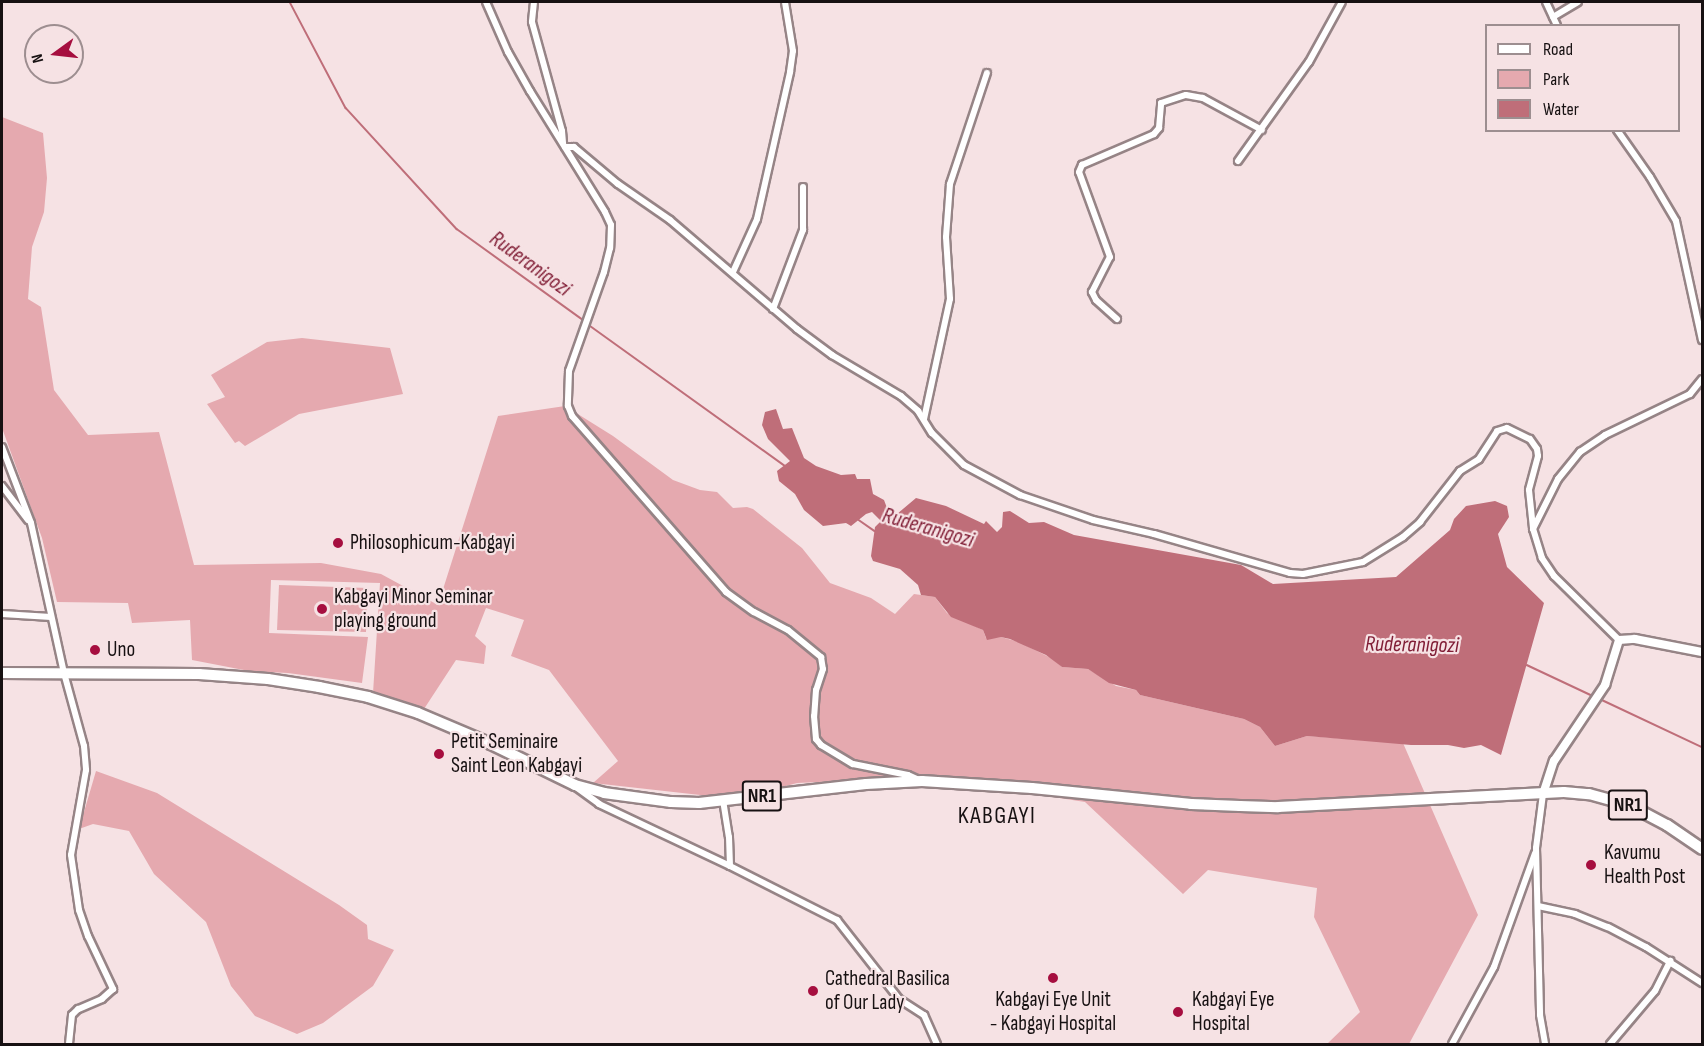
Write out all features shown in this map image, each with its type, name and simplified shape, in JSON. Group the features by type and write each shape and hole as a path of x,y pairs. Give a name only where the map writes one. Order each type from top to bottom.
{"highway":[{"name":"NR1","path":"2,673 199,674 268,679 368,697 453,727 575,785 604,794 671,802 723,800 847,786 922,782 1032,788 1191,804 1240,806 1589,794 1629,805 1668,825 1702,849"}],"street":[{"path":"486,2 508,52 542,114 564,145 605,212 610,225 610,248 569,371 568,406 572,416 726,592 754,612 788,630 821,657 823,669 816,690 814,716 816,739 821,745 853,764 908,775 922,782"},
{"path":"534,2 532,22 562,130 564,145"},
{"path":"733,272 757,219 790,72 793,51 785,2"},
{"path":"1238,161 1309,62 1342,2"},
{"path":"1546,2 1556,24"},
{"path":"1553,17 1578,2"},
{"path":"924,419 950,299 946,237 950,184 987,73"},
{"path":"1117,319 1096,300 1092,292 1110,257 1079,172 1082,165 1154,134 1159,128 1161,103 1186,95 1203,98 1262,130"},
{"path":"1618,132 1676,221 1702,340"},
{"path":"564,145 574,147 618,184 670,220 733,272 773,309 832,355 901,396 924,419 932,433 964,465 1020,495 1093,520 1154,534 1290,573 1303,574 1363,562 1403,537 1420,522 1460,471 1479,459 1497,431 1508,428 1530,439 1537,449 1538,456 1529,490 1533,530 1542,558 1554,576 1619,640 1635,639 1702,652"},
{"path":"773,309 803,230 803,187"},
{"path":"1533,530 1558,479 1580,452 1605,435 1690,394 1702,380"},
{"path":"2,447 31,523 64,673 84,746 86,770 71,842 73,873 88,936 113,988 102,999 78,1009 72,1015 69,1044"},
{"path":"2,486 31,523"},
{"path":"2,614 51,617"},
{"path":"1545,1044 1540,1015 1536,848 1543,794 1554,761 1605,685 1619,640"},
{"path":"575,785 599,804 837,920 899,999 924,1015 937,1044"},
{"path":"723,800 729,837 730,867"},
{"path":"1452,1044 1494,967 1536,848"},
{"path":"1538,906 1590,919 1670,961 1702,983"},
{"path":"1610,1044 1651,997 1670,961"}],"green space":[{"path":"2,117 43,133 47,178 44,212 32,247 28,299 41,307 54,390 88,435 159,432 194,565 321,563 381,574 438,605 498,416 565,406 613,436 673,480 700,490 717,492 733,508 753,509 802,548 830,583 871,598 895,614 914,594 935,597 947,613 983,630 986,638 1001,637 1019,642 1053,659 1062,667 1088,669 1116,686 1136,690 1140,695 1244,719 1260,727 1275,746 1307,736 1403,743 1478,915 1409,1044 1327,1044 1360,1012 1314,917 1317,888 1208,870 1183,894 1085,802 925,777 797,783 736,799 593,783 618,761 549,670 511,656 524,620 486,608 475,636 486,646 484,664 456,660 424,709 373,693 380,583 271,580 269,633 368,637 362,683 288,673 249,671 192,660 190,620 132,623 128,603 57,602 42,538 2,428"},
{"path":"302,338 390,348 403,394 299,414 245,446 239,441 235,443 207,404 225,397 211,375 267,342"},
{"name":"Kabgayi Minor Seminar playing ground","path":"279,585 367,588 366,632 277,630"},
{"path":"96,771 157,793 339,905 367,925 368,939 394,950 373,986 323,1023 297,1034 255,1016 231,986 206,922 154,874 129,831 93,824 79,829"}],"water":[{"path":"776,409 783,429 792,428 804,458 816,466 841,475 855,474 857,479 870,479 873,494 884,500 887,508 897,514 916,498 946,506 984,524 986,521 997,532 1002,527 1003,512 1010,511 1029,523 1044,522 1074,535 1241,565 1273,584 1396,577 1450,530 1454,519 1466,506 1495,501 1507,506 1509,517 1498,534 1507,567 1544,603 1501,755 1481,745 1464,748 1307,736 1275,746 1260,727 1244,719 1140,695 1136,690 1109,683 1088,669 1062,667 1046,655 1010,639 1001,637 987,640 983,630 951,617 935,597 921,595 918,585 900,569 873,561 871,556 875,527 881,521 872,512 851,526 846,523 823,526 804,510 795,494 779,481 777,471 790,461 768,439 762,425 765,412"}],"waterway":[{"name":"Ruderanigozi","path":"290,2 346,108 457,229 583,320"},
{"name":"Ruderanigozi","path":"589,325 785,466"},
{"name":"Ruderanigozi","path":"859,520 875,531"},
{"name":"Ruderanigozi","path":"1527,665 1593,696"},
{"name":"Ruderanigozi","path":"1600,699 1702,747"}],"place":[{"name":"Philosophicum-Kabgayi","path":"338,543"},
{"name":"Kabgayi Minor Seminar playing ground","path":"322,609"},
{"name":"Uno","path":"95,650"},
{"name":"Petit Seminaire Saint Leon Kabgayi","path":"439,754"},
{"name":"Kavumu Health Post","path":"1591,865"},
{"name":"Kabgayi Eye Unit - Kabgayi Hospital","path":"1053,978"},
{"name":"Cathedral Basilica of Our Lady","path":"813,991"},
{"name":"Kabgayi Eye Hospital","path":"1178,1012"}],"district":[{"name":"KABGAYI","path":"997,816"}]}
